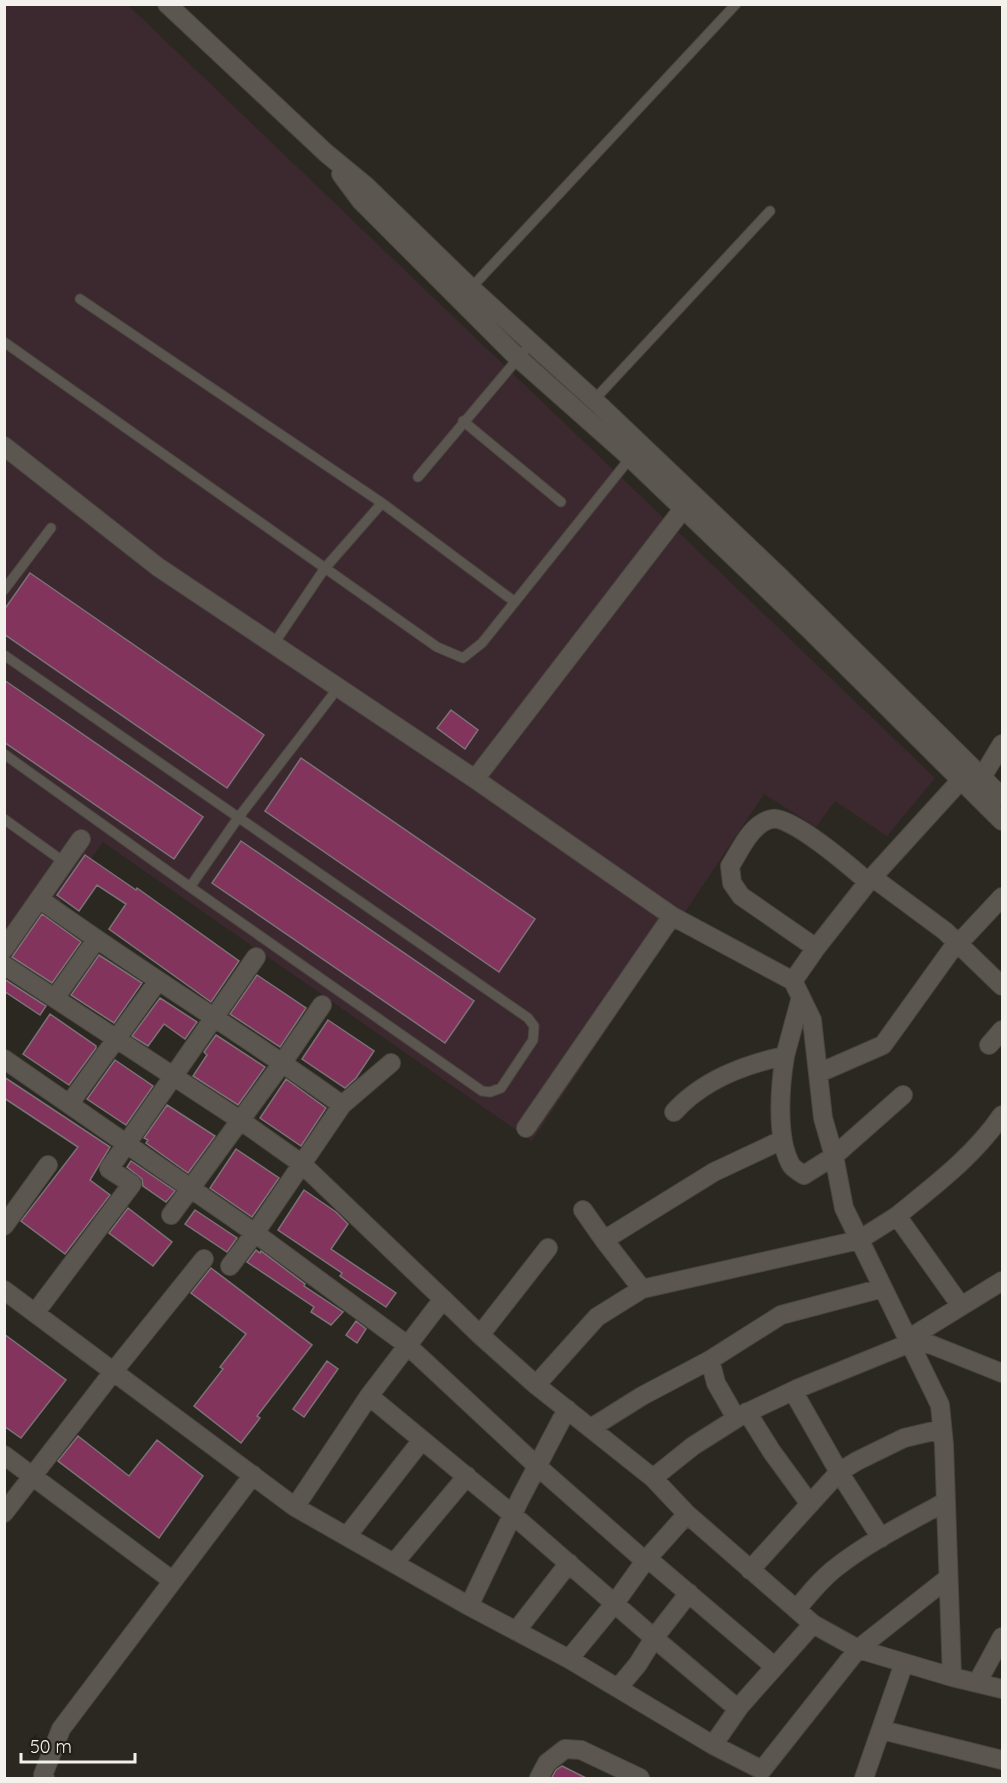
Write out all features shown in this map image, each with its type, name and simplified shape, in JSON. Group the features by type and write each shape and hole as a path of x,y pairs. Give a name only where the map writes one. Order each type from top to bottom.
{"street":[{"path":"167,4 326,153 366,186 471,288 594,400 682,509 810,630 1002,821"},
{"path":"326,153 361,201 518,358 635,452 779,576 1002,797"},
{"path":"4,446 158,567 475,779 672,916 797,989 812,1020 823,1119 834,1156 844,1208 940,1405 952,1677"},
{"path":"475,779 682,509"},
{"path":"982,777 1002,744"},
{"path":"903,1095 834,1156 804,1175 790,1165 782,1140 781,1078 797,989 816,948 870,879 960,781"},
{"path":"816,948 741,896 732,883 730,866 753,830 772,819 784,820 796,826 959,943 1002,986"},
{"path":"4,949 41,900 81,839"},
{"path":"819,1073 883,1045 957,942 959,943 1002,897"},
{"path":"41,900 96,940 283,1062 342,1105"},
{"path":"526,1128 672,916"},
{"path":"55,998 96,940"},
{"path":"35,1312 132,1184 109,1169 256,957"},
{"path":"4,964 240,1120 302,1164 480,1335 536,1385 653,1478 687,1514 813,1624 858,1649 952,1677 1002,1689"},
{"path":"70,1103 158,981"},
{"path":"171,1215 322,1005"},
{"path":"989,1045 1002,1029"},
{"path":"674,1112 687,1097 728,1074 767,1059 785,1056"},
{"path":"4,1059 255,1233 407,1345 537,1466 775,1667"},
{"path":"230,1266 342,1105 391,1063"},
{"path":"536,1385 597,1317 642,1289 859,1240 897,1216 963,1162 990,1133 1002,1115"},
{"path":"604,1240 714,1172 782,1140"},
{"path":"4,1226 48,1165"},
{"path":"583,1210 642,1289"},
{"path":"897,1216 961,1306"},
{"path":"480,1335 548,1248"},
{"path":"4,1513 204,1259"},
{"path":"653,1478 693,1446 742,1415 909,1341 1002,1281"},
{"path":"591,1428 642,1396 710,1360 781,1315 883,1288"},
{"path":"4,1290 295,1507 469,1606 570,1659 713,1745 768,1774 858,1649 948,1578"},
{"path":"295,1507 369,1396 443,1299"},
{"path":"909,1341 932,1345 1002,1372"},
{"path":"710,1360 716,1383 772,1452 810,1504"},
{"path":"793,1391 839,1472 881,1538"},
{"path":"369,1396 513,1515 738,1709"},
{"path":"469,1606 567,1409"},
{"path":"750,1569 839,1472 904,1438 942,1429"},
{"path":"347,1536 422,1440"},
{"path":"4,1455 173,1581"},
{"path":"45,1779 43,1775 60,1729 253,1475"},
{"path":"394,1563 466,1476"},
{"path":"797,1610 813,1589 838,1566 881,1538 945,1502"},
{"path":"570,1659 615,1603 646,1559 687,1514"},
{"path":"516,1631 569,1563"},
{"path":"618,1688 689,1593"},
{"path":"713,1745 738,1709 813,1624"},
{"path":"977,1683 1002,1637"},
{"path":"864,1779 904,1663"},
{"path":"882,1730 1002,1760"},
{"path":"539,1779 547,1763 565,1749 581,1750 640,1779"}],"lane":[{"path":"471,288 736,4"},
{"path":"594,400 770,211"},
{"path":"80,299 382,503 515,602"},
{"path":"4,342 437,647 463,658 482,643 635,452"},
{"path":"418,477 531,343"},
{"path":"463,422 561,502"},
{"path":"273,645 325,568 382,503"},
{"path":"4,590 51,528"},
{"path":"4,655 528,1018 534,1026 533,1040 501,1088 490,1092 482,1091 4,754"},
{"path":"190,887 238,818 338,688"},
{"path":"4,819 64,862"}],"shaded area":[{"path":"5,5 128,5 935,778 887,836 835,801 816,827 764,794 532,1141 103,842 5,979"}],"building":[{"path":"30,573 264,735 227,788 4,634 4,610"},
{"path":"4,680 203,817 174,859 4,742"},
{"path":"451,710 478,730 465,749 437,728"},
{"path":"301,758 535,919 499,972 265,811"},
{"path":"241,841 474,1001 445,1043 212,883"},
{"path":"85,855 136,890 137,888 239,961 211,1002 109,929 126,904 97,885 79,911 57,895"},
{"path":"42,914 81,942 52,983 12,957"},
{"path":"99,955 142,983 114,1023 71,995"},
{"path":"257,975 306,1008 280,1047 230,1014"},
{"path":"4,979 46,1006 40,1015 4,991"},
{"path":"160,998 197,1022 185,1039 164,1024 148,1046 132,1036"},
{"path":"50,1014 96,1046 69,1085 23,1054"},
{"path":"328,1020 374,1051 356,1078 345,1088 302,1059"},
{"path":"216,1035 265,1067 238,1105 193,1076 207,1055 204,1052"},
{"path":"115,1060 153,1086 126,1125 87,1099"},
{"path":"4,1077 110,1147 90,1180 110,1195 65,1254 21,1221 78,1147 4,1098"},
{"path":"286,1079 326,1108 301,1146 260,1118"},
{"path":"167,1105 215,1136 188,1173 146,1143 148,1140 144,1138"},
{"path":"236,1149 279,1178 252,1217 210,1188"},
{"path":"131,1161 175,1191 166,1202 143,1186 142,1179 127,1167"},
{"path":"304,1190 336,1212 348,1224 331,1249 396,1293 386,1307 340,1276 342,1273 278,1230"},
{"path":"128,1208 172,1242 153,1266 109,1233"},
{"path":"195,1210 237,1238 227,1252 185,1224"},
{"path":"256,1250 260,1253 261,1251 305,1284 304,1286 343,1312 331,1325 311,1312 314,1307 247,1262"},
{"path":"211,1268 312,1345 257,1416 260,1418 241,1443 194,1406 223,1369 220,1367 246,1334 191,1293"},
{"path":"356,1321 366,1329 357,1343 346,1335"},
{"path":"4,1334 66,1380 21,1438 4,1426"},
{"path":"327,1361 338,1369 304,1417 293,1409"},
{"path":"78,1436 129,1476 157,1440 203,1476 159,1538 58,1461"},
{"path":"562,1766 588,1779 551,1779 556,1770"}]}
